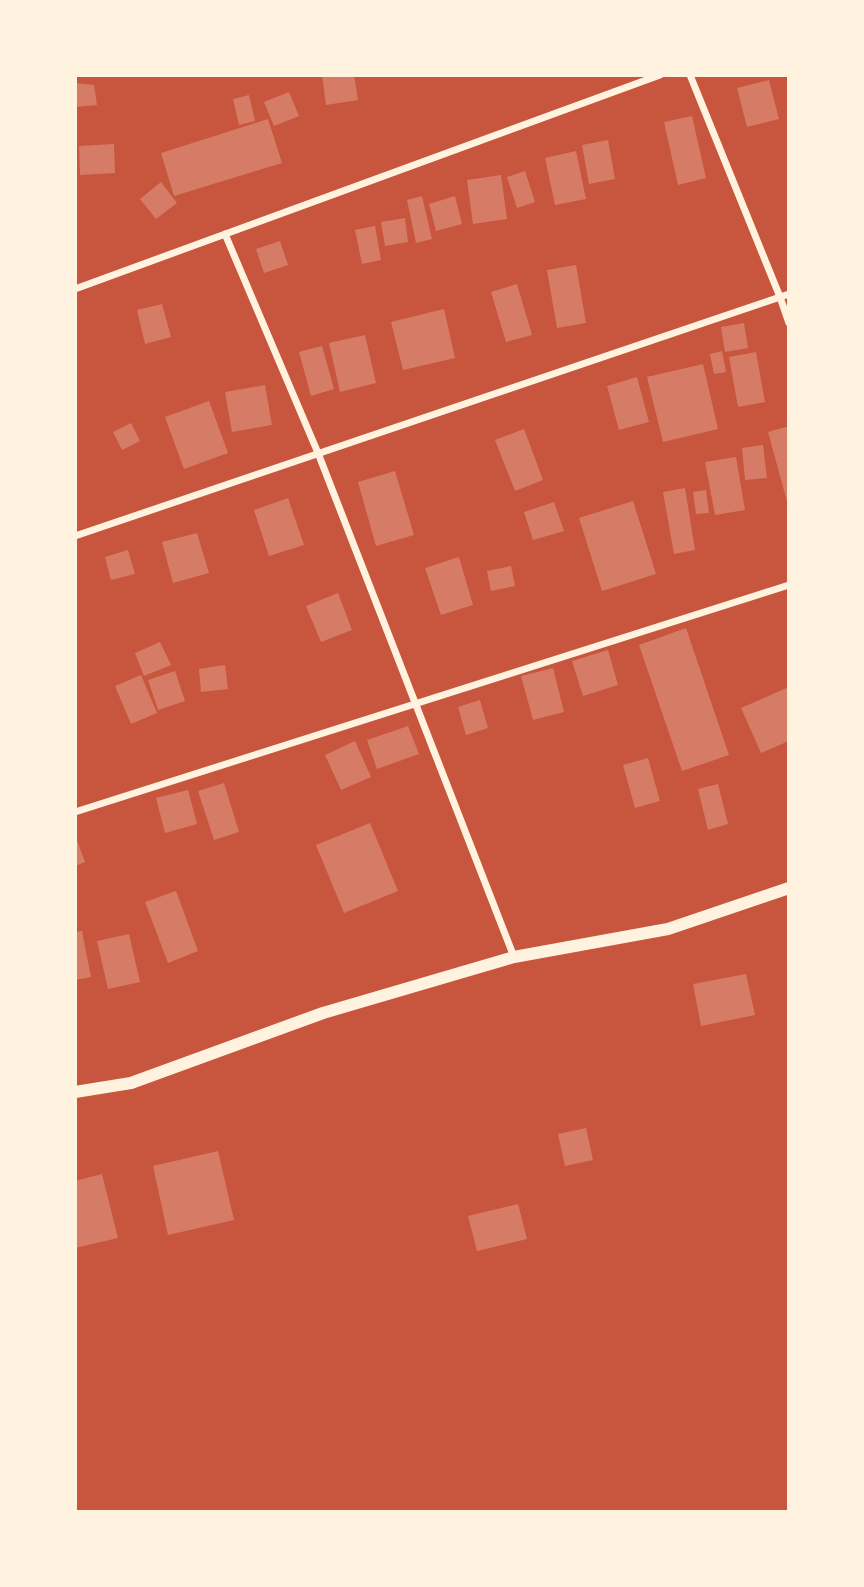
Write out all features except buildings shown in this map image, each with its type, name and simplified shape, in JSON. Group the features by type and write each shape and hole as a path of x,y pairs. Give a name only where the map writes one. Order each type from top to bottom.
{"street":[{"path":"75,289 660,75"},
{"path":"690,75 789,323"},
{"path":"225,234 318,453 514,957"},
{"path":"75,536 789,294"},
{"path":"75,812 789,585"},
{"path":"75,1092 131,1083 323,1013 514,957 668,929 789,888"}]}
